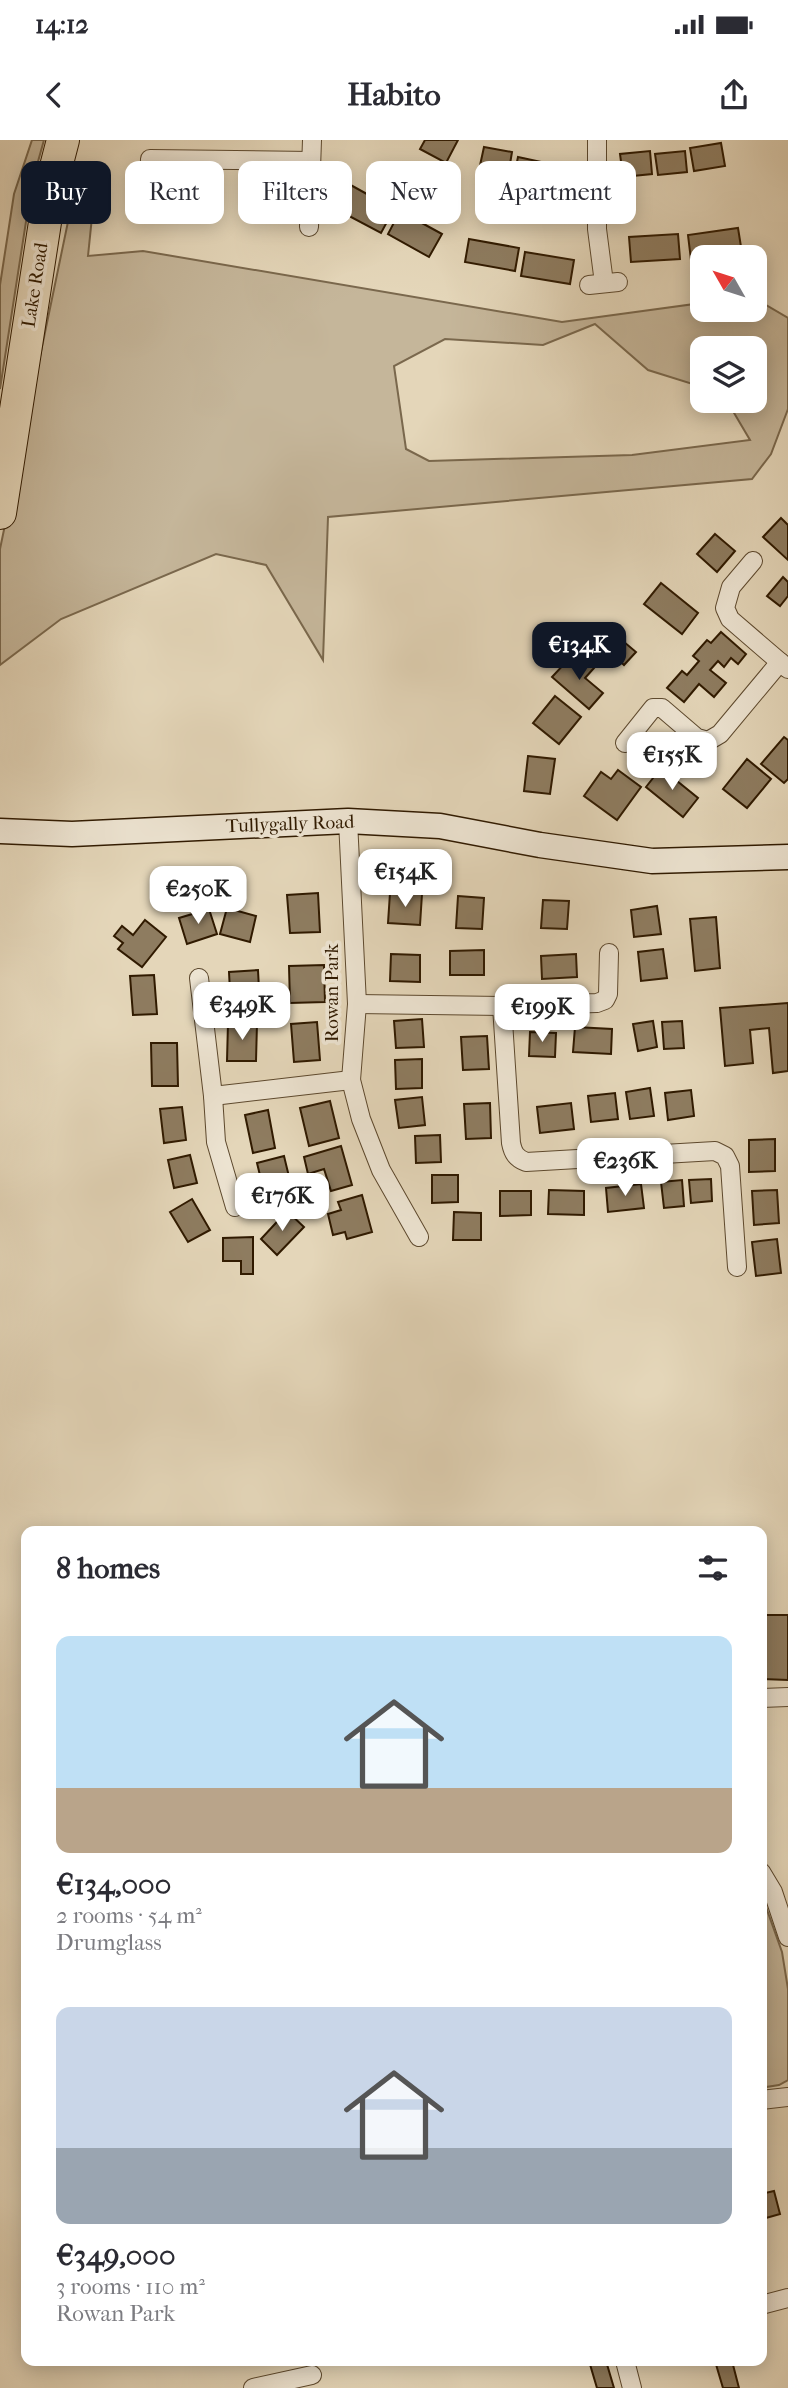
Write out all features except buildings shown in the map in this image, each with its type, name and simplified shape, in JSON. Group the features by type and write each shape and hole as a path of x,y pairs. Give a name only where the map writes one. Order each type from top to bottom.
{"highway":[{"name":"Lake Road","path":"0,513 50,190 63,140"}],"street":[{"path":"311,161 312,140"},
{"path":"597,140 597,229 604,283"},
{"path":"150,161 257,161"},
{"path":"625,743 653,708 662,708 697,737 708,741 720,734 784,666 730,619 725,608 731,587 753,561"},
{"name":"Tullygally Road","path":"0,831 72,834 348,821 440,826 540,845 652,861 788,857"},
{"name":"Rowan Park","path":"348,821 357,1004 351,1080 361,1119 381,1170 419,1237"},
{"path":"357,1004 502,1006 597,1003 605,1000 608,994 609,953"},
{"path":"199,978 216,1142 234,1207"},
{"path":"502,1006 511,1143 517,1158 526,1162 715,1151 725,1156 730,1166 737,1267"},
{"path":"213,1096 351,1080"},
{"path":"767,1698 788,1697"},
{"path":"767,1882 788,1937"},
{"path":"767,2100 788,2098"},
{"path":"767,2303 788,2298"},
{"path":"626,2366 632,2388"},
{"path":"253,2388 312,2375"}],"shaded area":[{"path":"32,140 44,140 38,161 25,161"},
{"path":"21,173 21,224 26,224 0,389 0,285 14,194"},
{"path":"68,224 91,224 88,256 143,251 562,322 690,305 690,322 767,322 767,306 788,318 788,409 771,454 752,479 328,517 323,660 266,565 216,554 61,619 0,665 0,549","holes":["595,324 648,370 690,383 690,336 767,336 767,413 734,413 750,440 632,455 429,461 406,449 394,366 445,339 543,345"]},
{"path":"767,1910 782,1952 788,1989 788,2080 767,2087"}]}
